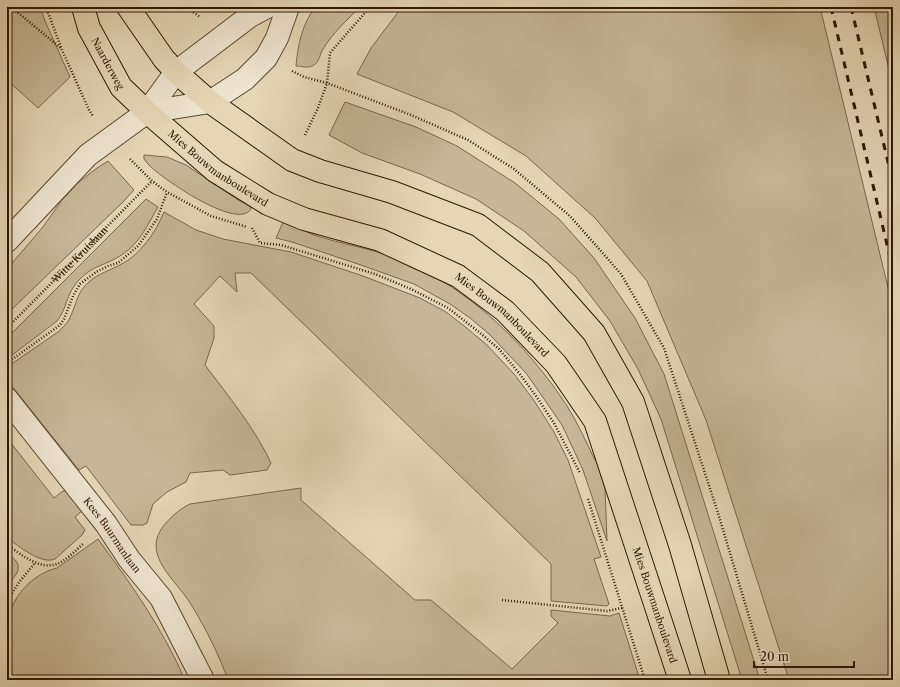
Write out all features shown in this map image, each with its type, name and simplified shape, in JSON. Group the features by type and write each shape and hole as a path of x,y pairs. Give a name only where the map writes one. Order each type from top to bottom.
{"main road":[{"name":"Naarderweg","path":"83,7 89,28 122,87 147,112"},
{"path":"128,7 164,59 176,72 210,102 292,160 320,171 392,192 478,225 540,272 594,333 633,402 680,545 719,680"},
{"name":"Mies Bouwmanboulevard","path":"147,112 215,171 268,204 304,219 380,240 458,276 505,310 551,359 595,421 680,680"}],"street":[{"path":"7,240 88,155 147,112 176,72 250,16 267,7"},
{"path":"147,112 210,102 245,79 266,58 277,38 288,7"},
{"name":"Kees Buurmanlaan","path":"7,399 106,524 129,559 161,598 203,680"}],"path":[{"path":"11,7 62,50 46,7"},
{"path":"327,83 330,53 370,7"},
{"name":"Witte Kruislaan","path":"7,328 152,181"},
{"path":"7,364 60,325 80,284 88,277 108,266 118,263 138,246 156,219 167,192"},
{"path":"251,228 260,243 281,245 374,274 411,289 448,308 499,349 519,373 554,423 580,472 582,479"},
{"path":"586,492 645,680"},
{"path":"7,545 35,563 53,565 65,559 106,524"},
{"path":"7,601 20,581 35,563"},
{"path":"502,600 607,611 622,608"}],"shaded area":[{"path":"7,7 40,7 70,77 38,108 7,80"},
{"path":"315,7 360,7 331,38 323,49 316,64 310,67 296,66 301,35"},
{"path":"402,7 820,7 893,308 893,680 789,680 706,420 647,281 595,218 526,156 453,112 357,74 371,48"},
{"path":"874,7 893,7 893,86"},
{"path":"345,102 416,127 457,146 515,183 559,219 594,258 635,318 664,374 760,680 742,680 661,419 638,369 610,321 576,277 524,231 476,199 420,174 362,153 329,135"},
{"path":"144,155 167,157 186,165 250,206 251,209 244,214 233,214 204,202 175,185 153,169 144,159"},
{"path":"108,161 134,190 7,314 7,269 43,227 62,200 79,182"},
{"path":"146,199 158,207 139,239 129,250 117,258 94,268 83,276 71,291 63,312 57,321 7,359 7,338"},
{"path":"164,212 196,230 223,239 291,252 363,276 420,298 446,312 487,345 514,374 533,399 554,432 568,460 601,557 594,559 609,604 607,606 551,601 551,564 251,273 235,273 237,292 220,276 194,304 214,326 214,338 205,365 249,425 271,463 267,470 230,475 223,470 190,473 186,482 167,492 153,504 147,523 143,525 131,525 86,466 79,470 7,380 7,367 58,332 69,320 78,297 84,287 96,277 127,261 141,249 157,227"},
{"path":"283,222 314,235 396,258 422,270 447,284 470,300 514,339 551,383 567,406 596,460 605,488 607,541 583,470 562,425 526,373 489,334 450,304 414,284 292,242 276,238"},
{"path":"7,438 54,498 63,491 68,491 83,510 75,517 85,530 82,535 55,559 43,559 30,554 7,538"},
{"path":"301,488 301,500 415,600 431,600 512,669 558,623 551,616 551,610 610,616 619,613 640,680 228,680 207,633 192,606 163,566 158,556 156,545 158,534 171,517 190,504"},
{"path":"98,539 157,625 185,680 7,680 7,625 9,615 18,597 31,582 39,576 57,568"},
{"path":"7,553 16,561 18,568 15,576 7,586"}],"railway":[{"path":"831,7 893,270"},
{"path":"851,7 893,183"}]}
